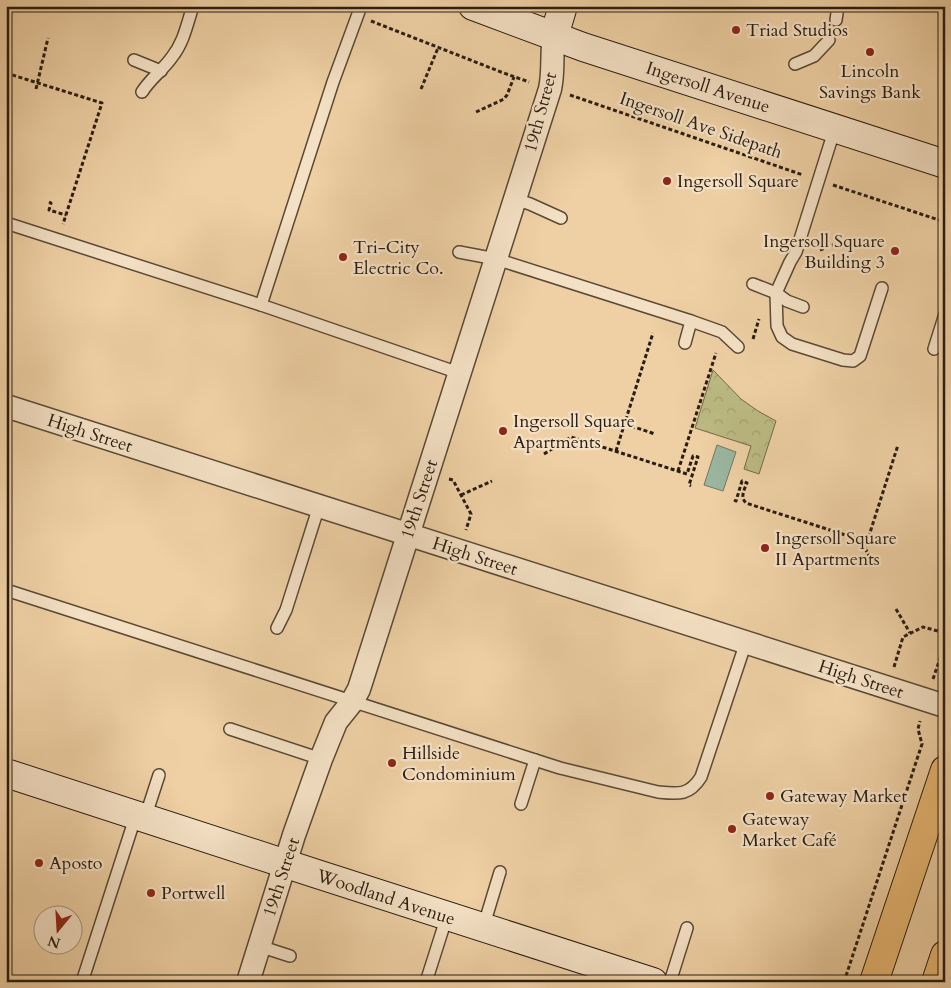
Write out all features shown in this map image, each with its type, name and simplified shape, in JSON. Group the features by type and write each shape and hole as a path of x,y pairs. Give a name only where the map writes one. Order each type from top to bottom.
{"main road":[{"path":"874,982 945,770"},
{"path":"936,982 945,955"}],"street":[{"name":"Ingersoll Avenue","path":"472,6 554,36 945,164"},
{"name":"19th Street","path":"248,982 285,864 321,759 336,722 352,702 359,689 550,89 552,46 563,6"},
{"name":"High Street","path":"6,406 936,703"},
{"name":"Woodland Avenue","path":"6,773 483,928 603,974 653,982"}],"lane":[{"path":"142,92 147,83 161,71 174,55 182,40 193,6"},
{"path":"836,20 838,6"},
{"path":"261,305 333,82 360,11"},
{"path":"795,64 814,56 829,40"},
{"path":"134,60 161,71"},
{"path":"835,128 796,252 772,292 777,326 782,337 792,344 852,361 860,356 882,288"},
{"path":"515,199 561,218"},
{"path":"6,223 261,305 459,373"},
{"path":"459,252 496,258 691,321 722,332 738,347"},
{"path":"753,284 803,307"},
{"path":"934,349 945,314"},
{"path":"684,343 691,321"},
{"path":"276,628 286,610 319,506"},
{"path":"6,590 560,768 673,794 695,787 701,777 746,642"},
{"path":"230,729 321,759"},
{"path":"521,804 535,760"},
{"path":"82,982 140,817 159,775"},
{"path":"483,928 500,872"},
{"path":"426,982 447,916"},
{"path":"670,982 686,928"},
{"path":"259,946 290,956"}],"path":[{"path":"360,11 378,25 530,82"},
{"path":"36,89 48,38"},
{"path":"421,89 438,48"},
{"path":"6,72 102,103 58,240"},
{"path":"476,112 504,99 514,77"},
{"name":"Ingersoll Ave Sidepath","path":"567,94 945,222"},
{"path":"49,202 51,203 49,210 66,215"},
{"path":"820,250 839,243 848,243"},
{"path":"752,340 772,292"},
{"path":"616,451 653,333"},
{"path":"678,471 716,353"},
{"path":"625,424 655,434"},
{"path":"544,454 571,437 687,474 693,456 698,457 689,485 691,486"},
{"path":"870,558 865,548 898,445"},
{"path":"428,470 453,480 471,514 459,551"},
{"path":"461,495 492,480"},
{"path":"734,500 736,501 742,481 747,483 743,497 746,503 867,542"},
{"path":"896,608 910,633"},
{"path":"893,670 903,637 923,627 945,634"},
{"path":"844,982 922,744 918,729 936,703 945,644"}],"green space":[{"path":"713,370 741,399 776,421 759,474 744,469 751,446 695,428"}],"shaded area":[{"path":"717,445 736,452 723,491 704,485"}],"place":[{"name":"Triad Studios","path":"736,30"},
{"name":"Lincoln Savings Bank","path":"870,52"},
{"name":"Ingersoll Square","path":"667,181"},
{"name":"Ingersoll Square Building 3","path":"895,251"},
{"name":"Tri-City Electric Co.","path":"343,257"},
{"name":"Ingersoll Square Apartments","path":"503,431"},
{"name":"Ingersoll Square II Apartments","path":"765,548"},
{"name":"Hillside Condominium","path":"392,763"},
{"name":"Gateway Market","path":"770,796"},
{"name":"Gateway Market Café","path":"732,829"},
{"name":"Aposto","path":"39,863"},
{"name":"Portwell","path":"151,893"}]}
